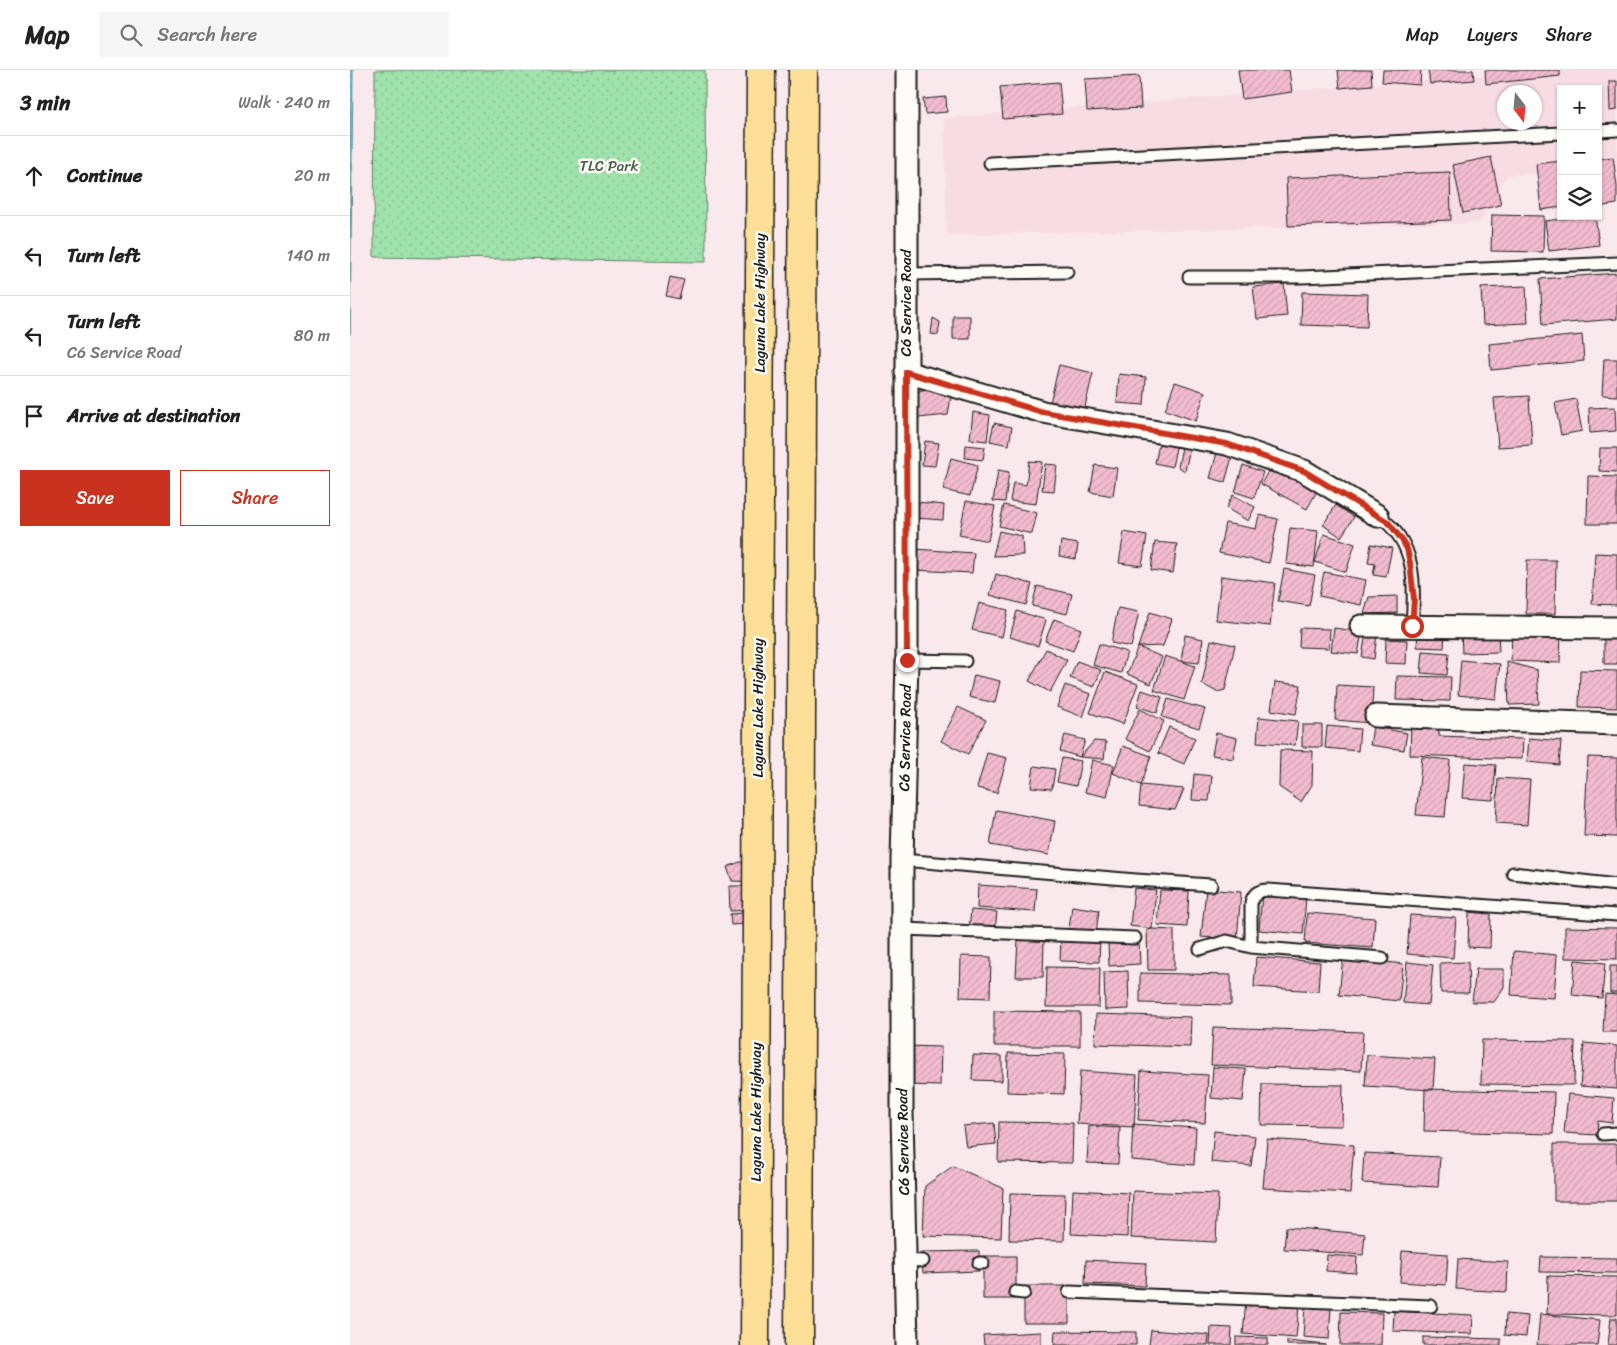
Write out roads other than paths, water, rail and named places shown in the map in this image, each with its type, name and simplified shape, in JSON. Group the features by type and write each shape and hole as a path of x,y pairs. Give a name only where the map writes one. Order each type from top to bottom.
{"main road":[{"name":"Laguna Lake Highway","path":"755,1345 761,70"},
{"path":"799,1345 803,70"}],"street":[{"name":"C6 Service Road","path":"907,70 907,660 902,860 902,1113 914,1260 907,1345"},
{"path":"906,372 1043,412 1227,444 1304,471 1378,516"},
{"path":"1361,626 1617,628"},
{"path":"1376,716 1617,724"}],"lane":[{"path":"1602,131 1617,130"},
{"path":"990,163 1557,133"},
{"path":"1189,277 1302,278 1617,263"},
{"path":"907,274 1067,272"},
{"path":"1378,516 1388,522 1407,549 1414,599 1412,626"},
{"path":"907,660 965,661"},
{"path":"902,860 1136,880 1211,884"},
{"path":"1513,873 1617,885"},
{"path":"1251,947 1250,903 1252,898 1261,890 1617,915"},
{"path":"903,929 1135,938"},
{"path":"1200,949 1227,941 1251,947 1382,958"},
{"path":"1603,1134 1617,1133"},
{"path":"1069,1292 1430,1306"}],"water":[{"path":"350,70 353,70 350,334"}],"park label":[{"name":"TLC Park","path":"609,166"}]}
